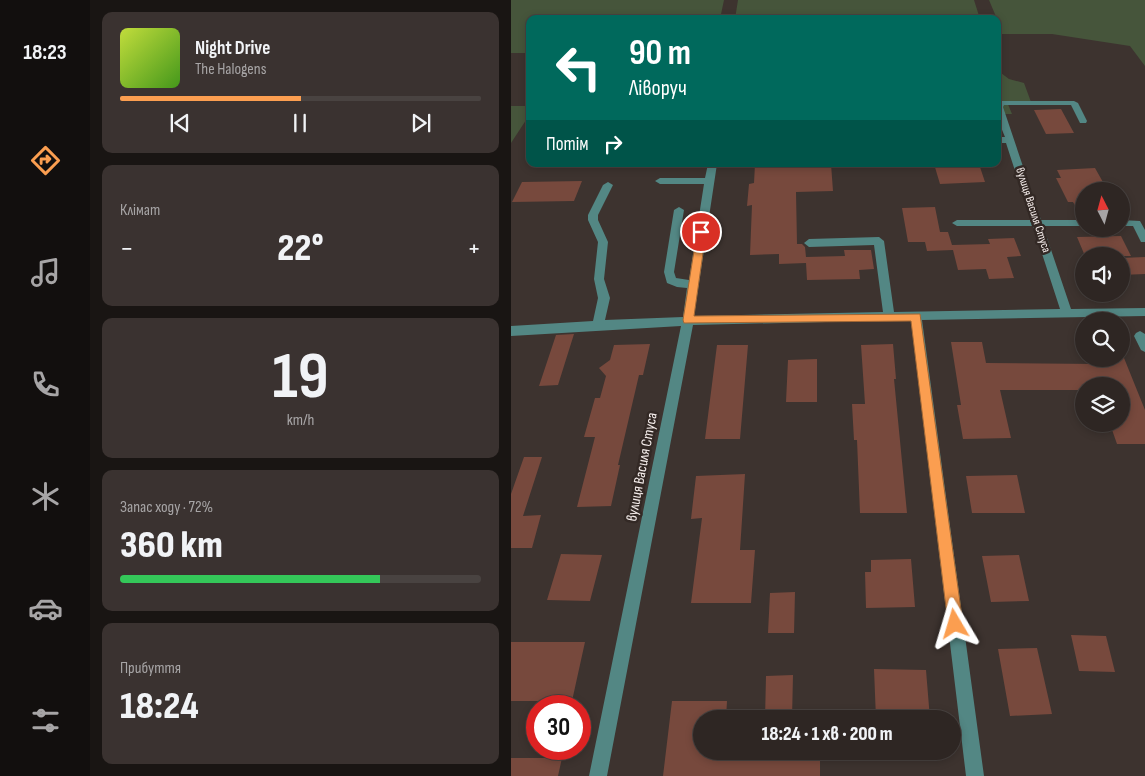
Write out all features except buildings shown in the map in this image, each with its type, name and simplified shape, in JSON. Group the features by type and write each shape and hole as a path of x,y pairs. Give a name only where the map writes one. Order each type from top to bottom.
{"street":[{"name":"вулиця Василя Стуса","path":"1001,104 1074,103 1083,121"},
{"name":"вулиця Василя Стуса","path":"1001,113 1067,314"},
{"path":"1001,140 1010,140"},
{"name":"вулиця Василя Стуса","path":"598,776 688,320 711,167"},
{"path":"660,181 709,181"},
{"path":"598,324 604,298 599,278 603,242 593,220 593,215 608,185"},
{"path":"679,210 669,272 671,280 677,283 693,284"},
{"path":"957,223 1075,223"},
{"path":"1130,223 1136,223 1145,239"},
{"path":"809,243 879,241 889,317"},
{"path":"511,330 688,320 1145,312"},
{"path":"916,316 975,776"}],"green space":[{"path":"511,0 724,0 721,15 526,15 526,53 511,53"},
{"path":"738,0 974,0 979,15 736,15"},
{"path":"989,0 1145,0 1145,66 1130,46 1052,34 1001,34 1001,15 995,15"},
{"path":"1001,73 1009,79 1024,83 1031,102 1007,102 1012,114 1001,114"},
{"path":"511,106 526,106 526,120 511,143"}],"route":[{"path":"701,232 688,320 916,316 955,624"}]}
